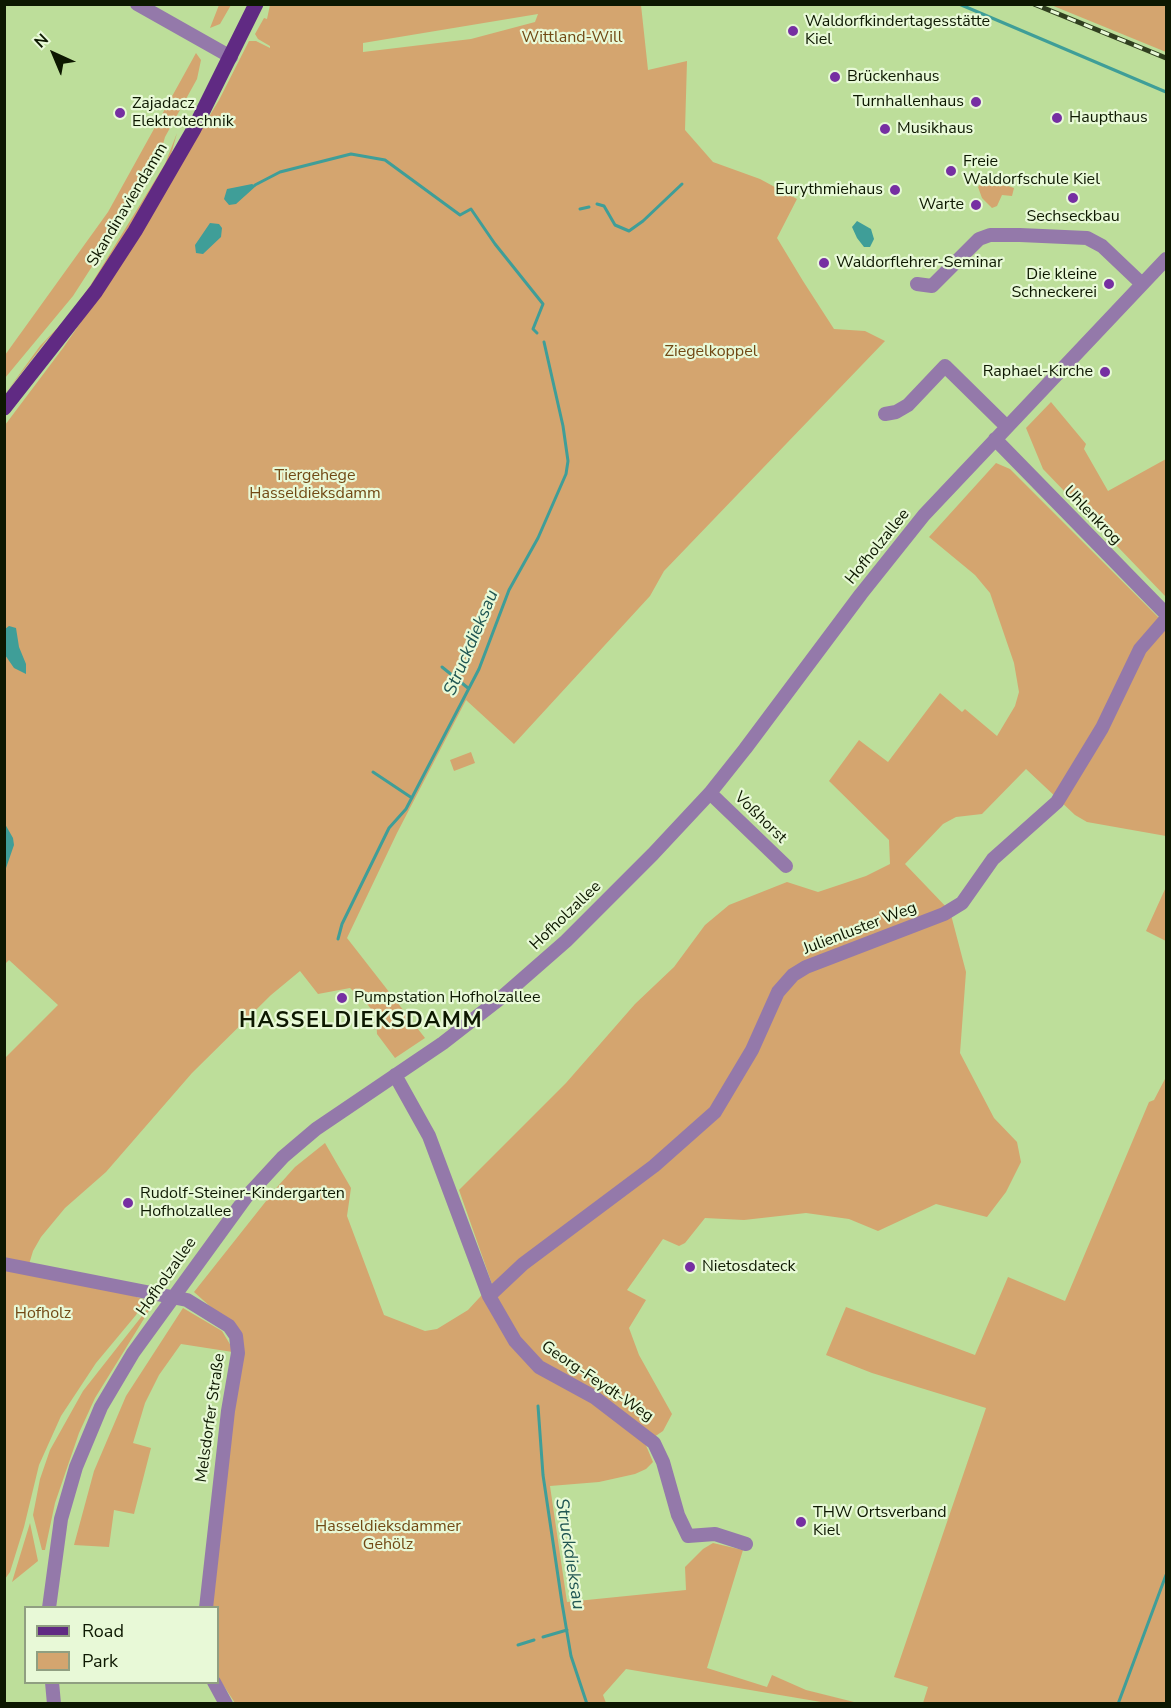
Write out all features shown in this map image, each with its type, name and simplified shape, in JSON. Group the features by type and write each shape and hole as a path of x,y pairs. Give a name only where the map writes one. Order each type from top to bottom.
{"main road":[{"name":"Skandinaviendamm","path":"4,408 96,291 135,231 194,129 256,4"}],"street":[{"path":"137,4 231,57"},
{"path":"917,284 932,286 973,243 990,235 1087,238 1102,246 1142,284"},
{"name":"Hofholzallee","path":"50,1606 61,1519 82,1449 115,1380 247,1196 283,1157 343,1109 453,1036 536,968 653,854 710,793 908,534 1006,426 1167,259"},
{"path":"885,414 908,405 945,366 1006,426"},
{"name":"Uhlenkrog","path":"995,439 1167,614"},
{"name":"Julienluster Weg","path":"489,1296 523,1264 645,1173 714,1112 735,1082 778,992 793,975 806,967 944,914 962,903 993,859 1057,802 1102,728 1140,649 1167,619"},
{"name":"Voßhorst","path":"710,793 786,866"},
{"name":"Georg-Feydt-Weg","path":"395,1076 429,1136 489,1296 515,1341 539,1366 594,1397 654,1443 688,1536 715,1534 746,1544"},
{"name":"Melsdorfer Straße","path":"4,1264 195,1303 229,1326 236,1336 238,1353 228,1411 206,1606"},
{"path":"52,1684 54,1704"},
{"path":"215,1684 226,1704"}],"green space":[{"path":"219,5 231,5 220,24 210,28"},
{"name":"Tiergehege Hasseldieksdamm","path":"270,5 641,5 648,70 687,61 685,130 713,162 760,179 797,199 777,238 803,281 834,329 865,331 885,341 664,571 650,596 514,744 466,700 397,833 347,938 425,1038 395,1058 377,1034 376,1016 350,988 318,994 300,971 271,995 192,1073 106,1172 65,1208 41,1237 33,1251 27,1271 126,1293 145,1300 136,1315 96,1363 61,1416 39,1465 24,1527 10,1572 5,1579 5,1058 58,1005 9,960 5,964 5,425 63,348 119,267 219,100 249,41 256,41 270,48 255,34 264,18 267,19","holes":["538,14 535,22 471,39 363,52 363,43"]},
{"path":"1051,5 1166,5 1166,52"},
{"path":"196,53 201,60 197,79 165,137 159,158 131,206 73,296 5,378 5,355 108,212"},
{"path":"177,133 170,158 128,232 68,319 47,340 5,394 40,346 67,318 90,286 165,164"},
{"path":"985,179 1004,179 1008,186 1014,188 1012,196 1002,195 997,206 992,208 982,198 978,187"},
{"path":"1051,402 1086,444 1084,449 1108,491 1166,459 1166,597 1043,469 1026,428"},
{"name":"Hasseldieksdammer Gehölz","path":"996,463 1010,469 1166,625 1166,836 1087,822 1075,815 1026,769 982,814 956,817 943,824 905,864 950,911 966,972 960,1053 994,1118 1017,1142 1021,1162 1006,1192 987,1217 936,1204 878,1231 849,1219 806,1213 744,1220 705,1218 685,1243 679,1246 663,1239 627,1290 646,1300 629,1328 639,1355 672,1414 663,1431 645,1443 653,1462 646,1469 635,1474 599,1482 550,1486 567,1602 686,1590 685,1567 703,1549 713,1543 743,1550 707,1668 767,1687 772,1675 806,1690 858,1703 827,1703 626,1669 603,1695 606,1703 235,1703 219,1679 219,1606 212,1606 239,1353 181,1344 159,1375 145,1403 133,1443 151,1448 134,1514 114,1510 109,1547 74,1545 94,1471 126,1396 183,1308 222,1331 231,1346 231,1325 194,1292 278,1186 295,1167 325,1143 351,1188 347,1216 384,1315 425,1331 437,1329 468,1310 492,1284 459,1190 566,1083 635,1004 674,967 705,925 729,905 787,882 818,892 866,876 890,864 889,840 829,781 859,740 888,762 940,693 962,712 965,709 997,736 1015,706 1019,692 1014,663 990,593 975,575 929,537"},
{"path":"471,752 475,763 454,771 450,760"},
{"path":"1166,887 1166,941 1146,931"},
{"path":"1166,1077 1166,1703 923,1703 928,1687 894,1677 986,1408 872,1373 826,1355 846,1307 975,1355 1008,1277 1065,1301 1149,1102 1154,1100"},
{"path":"149,1307 150,1309 95,1398 79,1433 55,1503 45,1550 42,1550 33,1515 40,1479 50,1450 83,1391"},
{"path":"30,1523 38,1561 12,1582"}],"water":[{"path":"252,184 256,186 236,204 229,205 224,199 227,189"},
{"path":"857,221 871,229 874,239 870,247 864,247 857,238 852,227"},
{"path":"210,223 219,224 222,228 221,237 203,254 196,253 195,245"},
{"path":"9,626 16,628 19,647 26,664 26,674 14,668 5,655 5,629"},
{"path":"5,824 13,838 14,845 5,871"}],"waterway":[{"path":"959,4 1166,92"},
{"name":"Struckdieksau","path":"255,185 280,172 351,154 385,160 460,215 471,209 495,244 543,304 533,329 537,333"},
{"path":"597,204 604,206 615,225 629,231 643,221 682,184"},
{"path":"580,209 589,207"},
{"name":"Struckdieksau","path":"338,939 342,924 389,828 406,809 479,669 509,590 538,538 566,474 568,461 563,426 544,342"},
{"path":"442,667 468,688"},
{"path":"373,772 412,798"},
{"name":"Struckdieksau","path":"538,1406 543,1475 562,1603 571,1656 587,1704"},
{"path":"1118,1704 1166,1575"},
{"path":"543,1637 567,1630"},
{"path":"518,1645 534,1640"}],"railway":[{"path":"1034,4 1166,58"}],"place":[{"name":"Waldorfkindertagesstätte Kiel","path":"793,31"},
{"name":"Brückenhaus","path":"835,77"},
{"name":"Turnhallenhaus","path":"976,102"},
{"name":"Zajadacz Elektrotechnik","path":"120,113"},
{"name":"Haupthaus","path":"1057,118"},
{"name":"Musikhaus","path":"885,129"},
{"name":"Freie Waldorfschule Kiel","path":"951,171"},
{"name":"Eurythmiehaus","path":"895,190"},
{"name":"Sechseckbau","path":"1073,198"},
{"name":"Warte","path":"976,205"},
{"name":"Waldorflehrer-Seminar","path":"824,263"},
{"name":"Die kleine Schneckerei","path":"1109,284"},
{"name":"Raphael-Kirche","path":"1105,372"},
{"name":"Pumpstation Hofholzallee","path":"342,998"},
{"name":"Rudolf-Steiner-Kindergarten Hofholzallee","path":"128,1203"},
{"name":"Nietosdateck","path":"690,1267"},
{"name":"THW Ortsverband Kiel","path":"801,1522"}],"district":[{"name":"HASSELDIEKSDAMM","path":"361,1022"}],"park label":[{"name":"Wittland-Will","path":"572,38"},
{"name":"Ziegelkoppel","path":"711,352"},
{"name":"Hofholz","path":"43,1314"}]}
